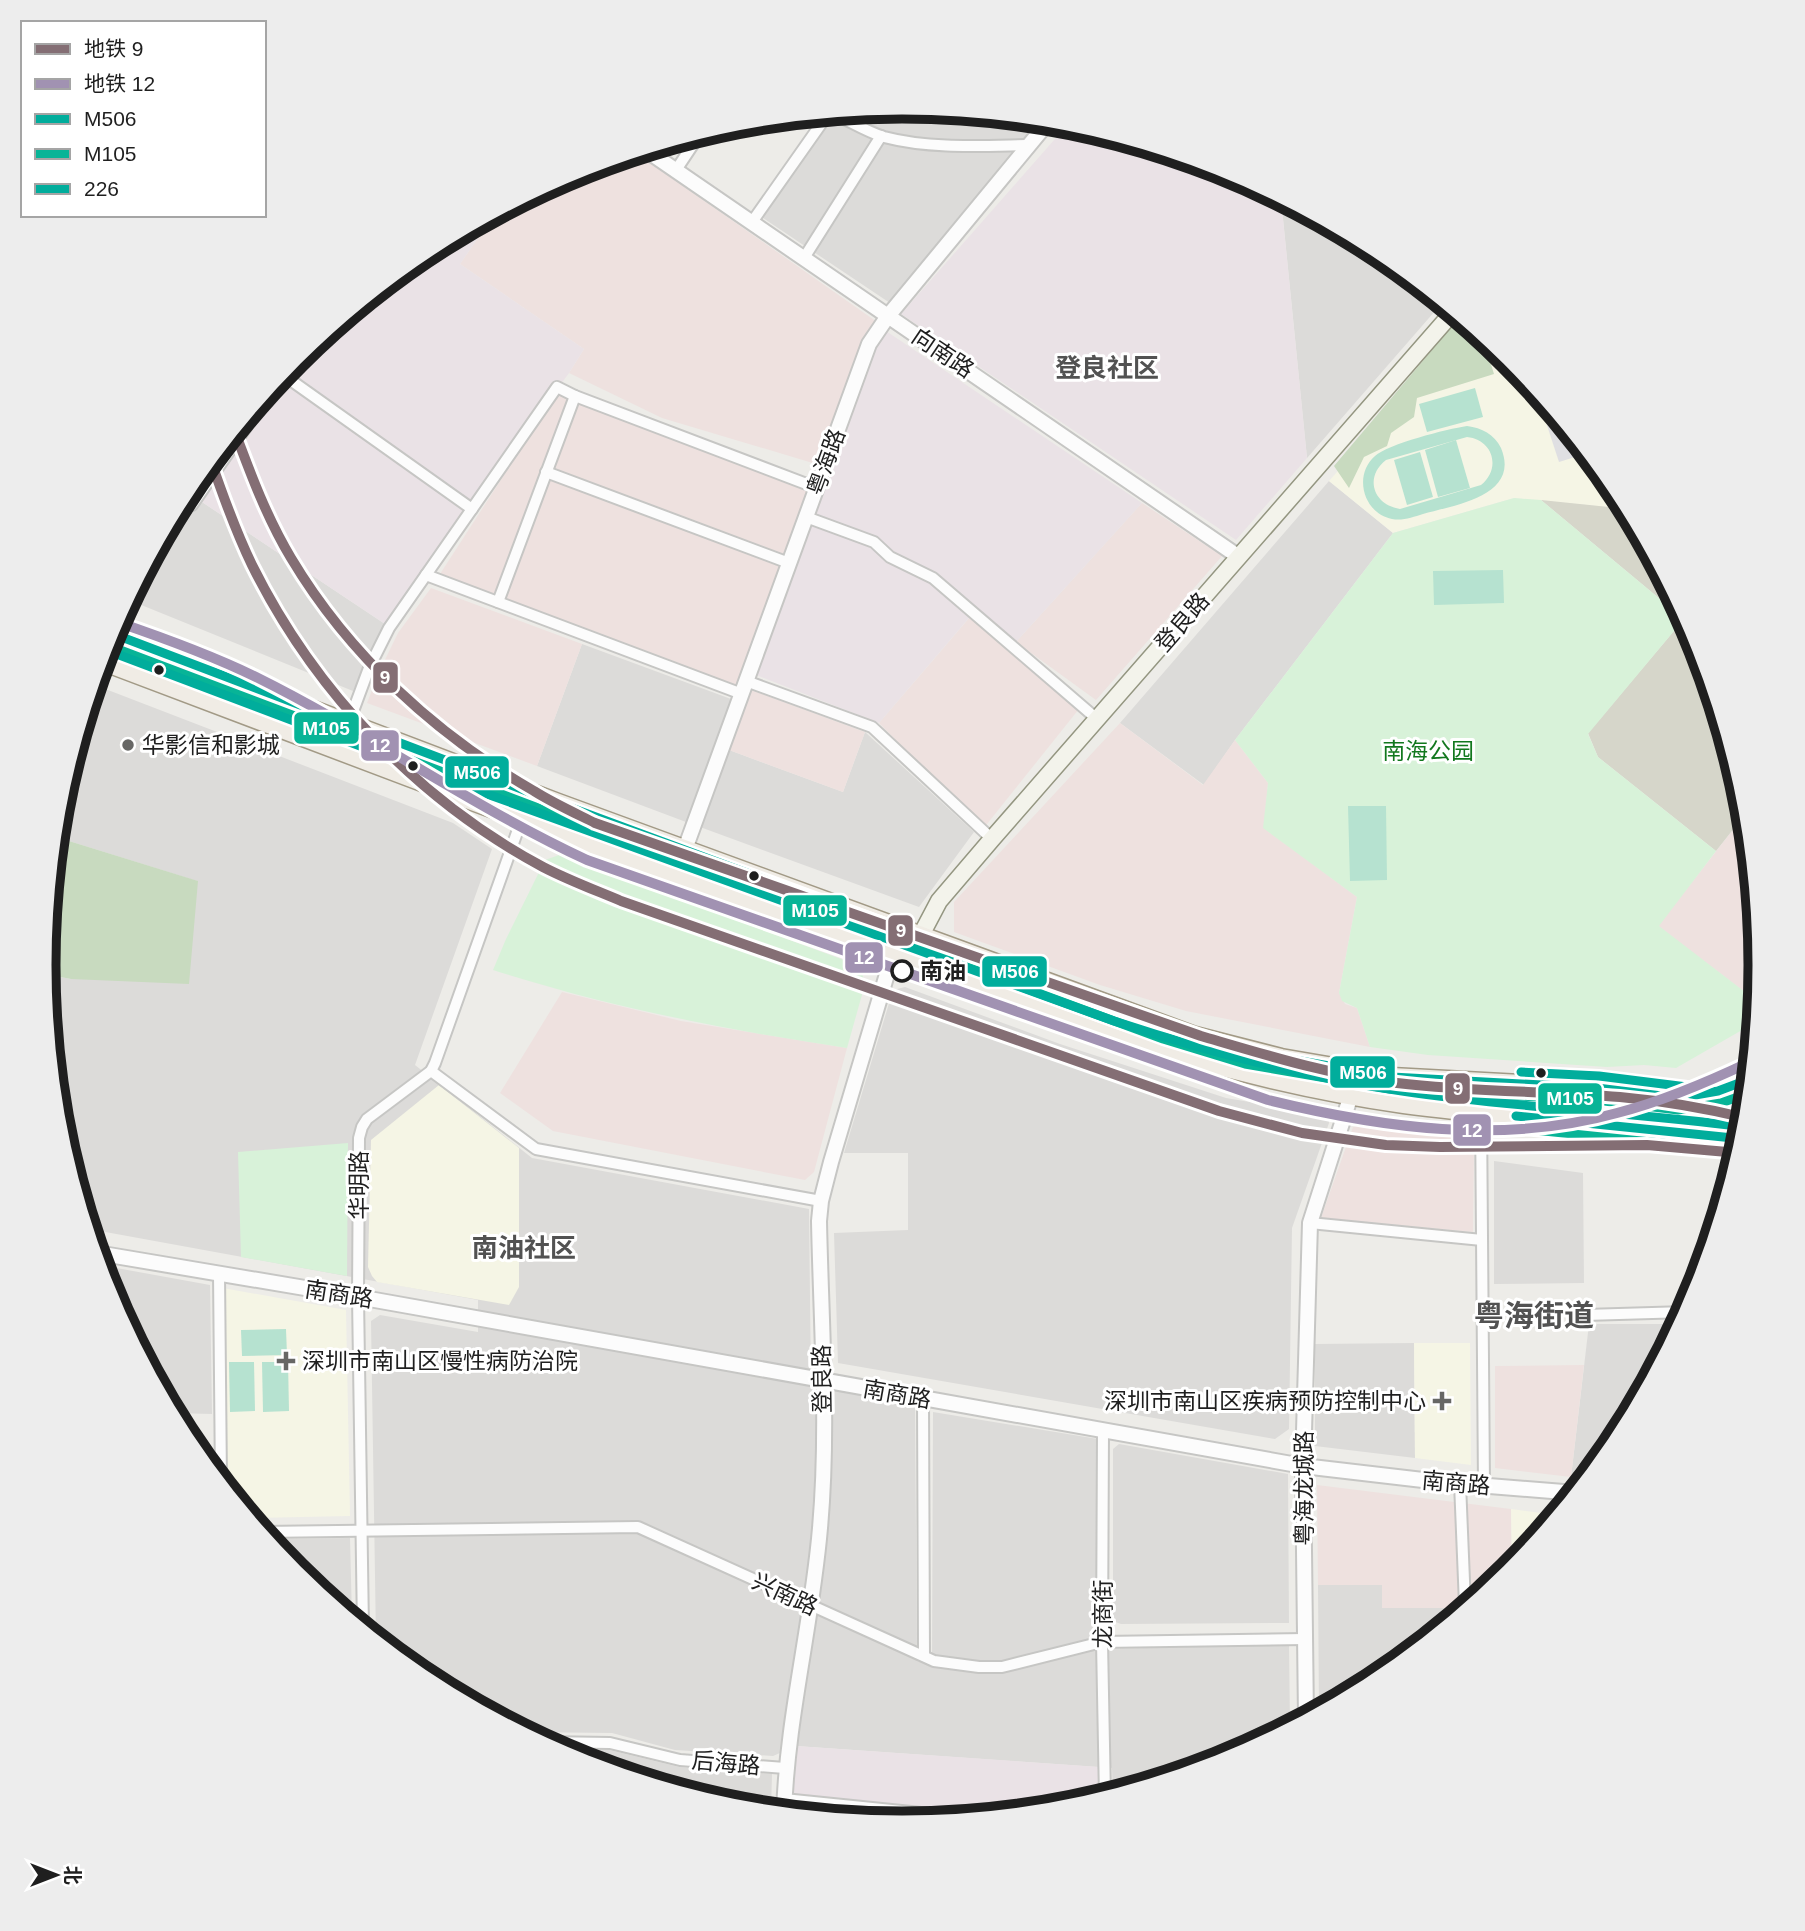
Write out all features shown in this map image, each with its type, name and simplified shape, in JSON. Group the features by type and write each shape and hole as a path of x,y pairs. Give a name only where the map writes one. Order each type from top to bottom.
{"main road":[{"name":"登良路","path":"920,937 939,901 1448,318"},
{"path":"122,637 531,793 1167,1027 1270,1056 1392,1077 1597,1088 1678,1097 1737,1107"},
{"path":"112,665 522,819 1155,1048 1253,1075 1351,1095 1481,1112 1731,1138"},
{"path":"1678,1097 1718,1091 1741,1082"}],"street":[{"path":"849,121 881,136 943,146 1027,145"},
{"path":"752,222 821,123"},
{"name":"粤海路","path":"685,849 870,344 888,316 1040,130"},
{"path":"804,258 881,136"},
{"path":"676,170 692,146"},
{"name":"向南路","path":"655,156 1239,556"},
{"path":"292,379 472,509"},
{"path":"349,722 369,668 389,628 557,387 817,488"},
{"path":"498,602 575,396"},
{"path":"546,472 789,563"},
{"path":"806,517 874,542 890,557 933,578 1097,719"},
{"path":"426,575 744,687 872,727 992,839"},
{"name":"华明路","path":"363,1617 358,1297 359,1138 367,1119 431,1070 439,1054 531,793"},
{"name":"登良路","path":"784,1804 785,1768 820,1529 823,1468 819,1221 821,1201 893,954"},
{"path":"431,1070 536,1149 821,1201"},
{"name":"粤海龙城路","path":"1306,1710 1303,1466 1310,1223 1351,1095"},
{"path":"1481,1112 1484,1485"},
{"path":"1310,1223 1482,1241"},
{"name":"南商路","path":"107,1255 1303,1466 1565,1492"},
{"path":"219,1274 221,1467"},
{"path":"1585,1315 1674,1312"},
{"path":"923,1399 924,1657"},
{"name":"龙商街","path":"1103,1431 1105,1787"},
{"path":"1460,1483 1465,1598"},
{"name":"兴南路","path":"273,1532 638,1527 924,1657 955,1665 1002,1667 1102,1642 1305,1639"},
{"name":"后海路","path":"566,1742 610,1743 680,1760 785,1768"}],"shaded area":[{"path":"902,119 958,121 1033,129 893,305 760,216 829,123"},
{"path":"1060,134 1175,164 1226,183 1282,209 1307,458 1236,540 901,314"},
{"path":"645,159 877,322 816,464 662,418 569,373 584,349 460,264 484,229 579,183"},
{"path":"1282,209 1326,232 1373,262 1437,309 1307,458"},
{"path":"484,229 460,264 584,349 385,624 197,499 266,407 344,329 387,294"},
{"path":"1462,330 1539,407 1574,450 1614,508 1514,498 1393,533 1329,481"},
{"path":"886,331 1142,503 1016,642 974,612 879,723 756,675 876,347"},
{"path":"561,387 810,480 810,490 737,686 440,574"},
{"path":"1542,411 1578,456 1559,462"},
{"path":"1329,481 1393,533 1235,740 1204,785 1120,723"},
{"path":"197,499 385,624 353,691 137,603 169,542"},
{"path":"1541,500 1614,508 1636,542 1669,607"},
{"path":"1142,503 1222,556 1096,700 1016,642"},
{"path":"431,588 582,644 537,766 367,703 398,633"},
{"path":"970,617 1079,709 983,829 879,723"},
{"path":"1678,626 1704,693 1720,746 1737,824 1716,851 1598,757 1588,733"},
{"path":"582,644 731,699 686,822 537,766"},
{"path":"103,688 453,823 492,849 415,1065 532,1158 809,1209 811,1385 915,1405 917,1661 932,1666 933,1412 1098,1439 1100,1649 1289,1645 1290,1718 1226,1748 1175,1767 1113,1785 1112,1768 796,1746 773,1756 675,1750 612,1733 544,1732 479,1699 387,1637 376,1628 371,1321 380,1315 478,1332 478,1300 99,1231 85,1185 63,1076 56,976 71,979 197,881 65,840 85,746"},
{"path":"751,690 865,732 843,792 729,750"},
{"path":"1120,723 1203,785 1235,740 1268,783 1264,828 1357,897 1339,993 1345,1004 1357,1008 1370,1047 1186,1011 1100,985 954,932 954,902"},
{"path":"865,732 974,832 919,907 700,827 729,750 843,792"},
{"path":"1737,825 1747,910 1748,994 1658,926"},
{"path":"905,987 1060,1044 1226,1098 1328,1115 1329,1123 1292,1228 1289,1429 1275,1439 838,1363 834,1233 908,1230 908,1153 844,1153 893,990"},
{"path":"562,992 681,1021 847,1048 814,1172 805,1180 553,1131 500,1093"},
{"path":"439,1085 519,1148 519,1287 509,1305 377,1282 368,1267 371,1140"},
{"path":"1361,1125 1467,1138 1474,1146 1473,1232 1321,1218 1353,1127"},
{"path":"1494,1161 1583,1173 1584,1283 1494,1284"},
{"path":"112,1267 210,1285 212,1414 185,1413 143,1340"},
{"path":"223,1288 346,1310 350,1516 261,1518 227,1475"},
{"path":"1589,1324 1669,1324 1636,1389 1606,1436 1576,1478 1571,1477"},
{"path":"1414,1343 1415,1458 1315,1446 1315,1344"},
{"name":"深圳市南山区疾病预防控制中心","path":"1414,1343 1470,1343 1471,1465 1415,1458"},
{"path":"1584,1365 1571,1477 1495,1468 1495,1366"},
{"path":"1119,1444 1288,1474 1289,1623 1121,1624 1113,1621 1113,1449"},
{"path":"1317,1485 1511,1509 1512,1553 1454,1608 1382,1608 1382,1585 1318,1585"},
{"path":"1511,1509 1547,1514 1539,1524 1512,1553"},
{"path":"350,1538 352,1608 304,1564 280,1539"},
{"path":"1318,1585 1382,1585 1382,1608 1454,1608 1373,1669 1319,1703"},
{"path":"796,1746 1100,1767 1101,1788 1013,1805 902,1812 792,1805"},
{"path":"584,1750 609,1750 679,1767 772,1774 771,1802 683,1783"}],"green space":[{"path":"1454,324 1488,354 1494,374 1417,398 1414,417 1391,433 1387,446 1364,457 1349,488 1334,466"},
{"path":"1475,388 1483,417 1427,432 1419,404"},
{"path":"1467,426 1491,435 1501,448 1505,464 1502,477 1493,488 1467,502 1404,519 1392,519 1374,509 1364,492 1363,483 1368,464 1375,456 1405,442","holes":["1467,437 1476,439 1489,449 1492,456 1491,471 1481,485 1400,509 1383,502 1378,496 1375,474 1386,460"]},
{"path":"1456,440 1470,488 1438,497 1425,450"},
{"path":"1420,452 1433,497 1407,505 1394,460"},
{"name":"南海公园","path":"1514,498 1541,500 1669,607 1678,626 1588,734 1598,757 1716,851 1659,926 1748,994 1746,1028 1676,1068 1644,1065 1607,1067 1428,1055 1370,1047 1357,1008 1342,1001 1339,993 1357,897 1263,828 1268,783 1235,740 1393,533"},
{"path":"1503,570 1504,603 1434,605 1433,571"},
{"path":"1348,806 1386,806 1387,880 1350,881"},
{"path":"65,840 198,881 189,984 56,976 58,910"},
{"path":"559,855 860,966 865,984 847,1048 668,1016 493,970 545,860"},
{"path":"348,1143 347,1276 241,1257 238,1152"},
{"path":"286,1329 287,1355 242,1356 241,1330"},
{"path":"229,1362 254,1362 255,1411 230,1412"},
{"path":"262,1362 288,1362 289,1411 263,1412"}],"metro line":[{"name":"9","path":"238,441 282,543 314,594 368,660 429,718 463,745 541,795 595,823 1201,1036 1298,1064 1397,1083 1620,1097 1684,1105 1736,1116"},
{"name":"9","path":"215,472 252,565 277,612 339,699 374,738 454,809 497,840 562,876 621,901 1219,1111 1302,1133 1386,1145 1647,1145 1728,1152"},
{"name":"12","path":"127,626 187,647 256,677 502,816 587,860 1268,1100 1398,1125 1442,1129 1530,1128 1574,1123 1652,1103 1743,1065"}],"transit line":[{"name":"M506","path":"122,637 920,937 1167,1027 1249,1052 1392,1077 1597,1088 1678,1098 1718,1091 1741,1082"},
{"name":"M105","path":"117,649 1163,1039 1245,1064 1390,1089 1596,1100 1678,1110 1721,1103 1739,1097"},
{"name":"226","path":"116,654 487,794 1114,1021 1185,1043 1293,1071 1402,1091 1734,1126"},
{"name":"226","path":"1521,1072 1599,1076 1695,1088"},
{"name":"M506","path":"1516,1116 1731,1138"},
{"name":"M105","path":"1515,1128 1728,1150"}],"place":[{"name":"华影信和影城","path":"128,745"},
{"name":"南油","path":"902,971"},
{"name":"深圳市南山区慢性病防治院","path":"286,1361"},
{"name":"深圳市南山区疾病预防控制中心","path":"1442,1401"}],"district":[{"name":"登良社区","path":"1107,368"},
{"name":"南油社区","path":"524,1248"},
{"name":"粤海街道","path":"1534,1316"}]}
